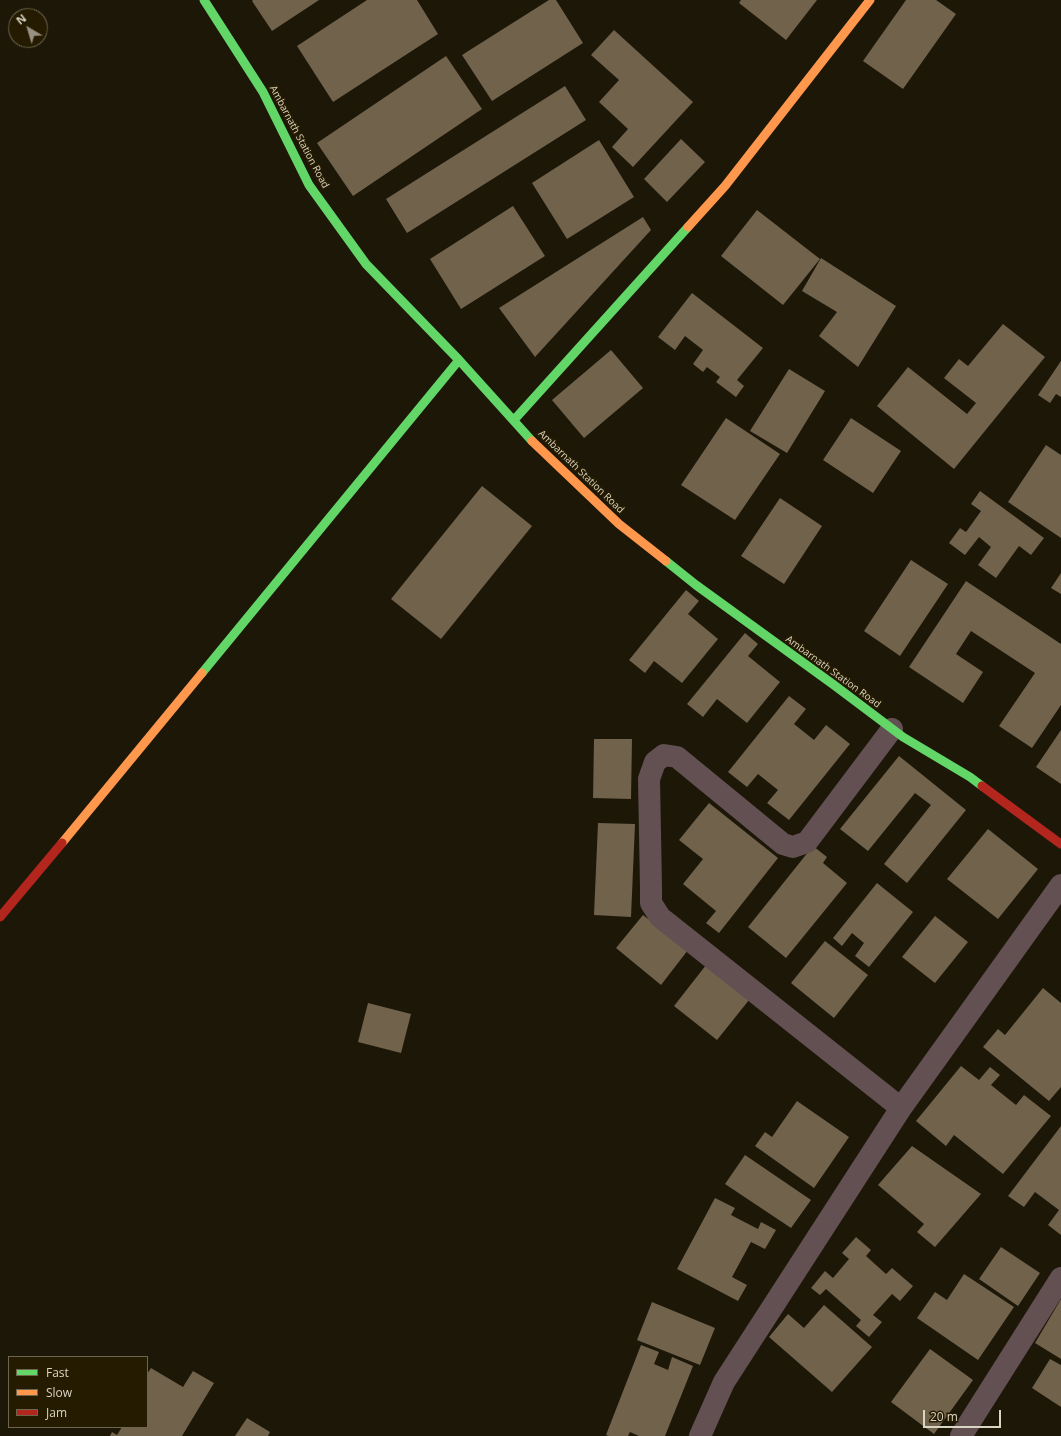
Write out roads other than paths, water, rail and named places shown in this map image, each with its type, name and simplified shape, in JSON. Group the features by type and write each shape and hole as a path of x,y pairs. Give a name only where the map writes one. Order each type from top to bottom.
{"street":[{"name":"Ambarnath Station Road","path":"204,0 263,92 309,185 366,264 459,360 527,436 620,524 696,585 892,729 970,777 1061,844"},
{"path":"514,420 725,186 870,0"},
{"path":"2,910 131,760 459,360"},
{"path":"892,729 807,842 793,847 783,844 677,757 664,755 655,762 649,779 651,903 660,917 901,1108"},
{"path":"700,1436 724,1382 901,1108 1061,885"},
{"path":"961,1436 1061,1278"}]}
